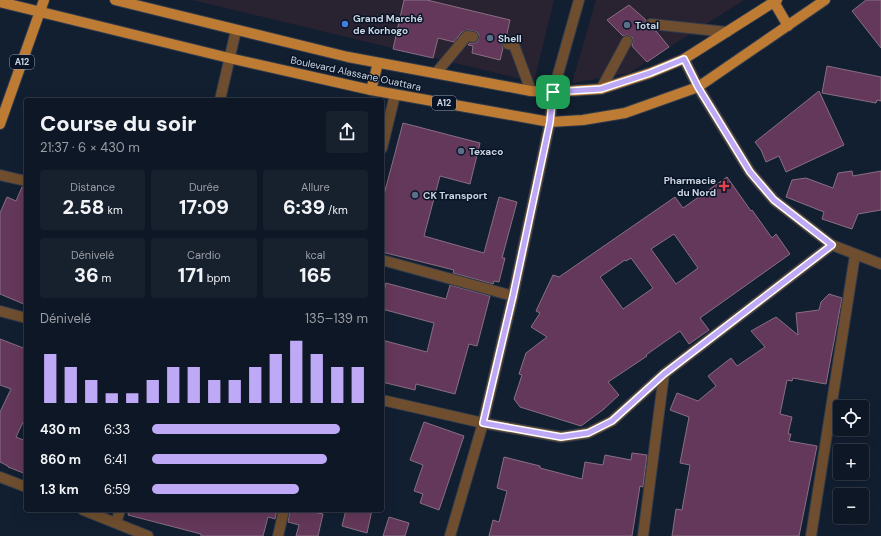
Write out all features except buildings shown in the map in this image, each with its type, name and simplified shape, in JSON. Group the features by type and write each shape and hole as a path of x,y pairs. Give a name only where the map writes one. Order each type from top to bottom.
{"main road":[{"name":"A12","path":"0,124 44,0"},
{"name":"Boulevard Alassane Ouattara","path":"115,0 348,57 531,91 553,92 601,89 650,73 684,59 776,1"},
{"name":"Boulevard Alassane Ouattara","path":"0,2 229,58 371,90 550,122 583,120 624,113 698,87 825,0"},
{"path":"776,1 788,26"},
{"path":"371,90 378,62"}],"street":[{"path":"450,536 483,423 513,296 550,122 553,92 579,0"},
{"path":"651,24 727,32"},
{"path":"220,98 236,30"},
{"path":"436,73 467,36 472,37"},
{"path":"601,89 626,41"},
{"path":"508,44 514,45 531,91"},
{"path":"684,59 698,87 750,172 774,200 832,245 881,264"},
{"path":"384,140 396,95"},
{"path":"0,175 24,181"},
{"path":"384,400 483,423 561,437 588,433 612,421 664,374 832,245"},
{"path":"811,536 855,255"},
{"path":"384,261 513,296"},
{"path":"0,311 24,317"},
{"path":"643,536 664,374"},
{"path":"0,477 24,486"},
{"path":"88,512 148,536"},
{"path":"116,523 119,512"},
{"path":"278,536 284,512"}],"shaded area":[{"path":"192,0 554,0 534,82"},
{"path":"596,0 744,0 629,73 572,83"}],"place":[{"name":"Grand Marché de Korhogo","path":"345,24"},
{"name":"Total","path":"627,25"},
{"name":"Shell","path":"490,38"},
{"name":"Texaco","path":"461,151"},
{"name":"Pharmacie du Nord","path":"724,186"},
{"name":"CK Transport","path":"415,195"}],"route":[{"path":"684,59 698,87 750,172 774,200 832,245 664,374 612,421 588,433 561,437 483,423 513,296 550,122 553,92 601,89 650,73 684,59"}]}
